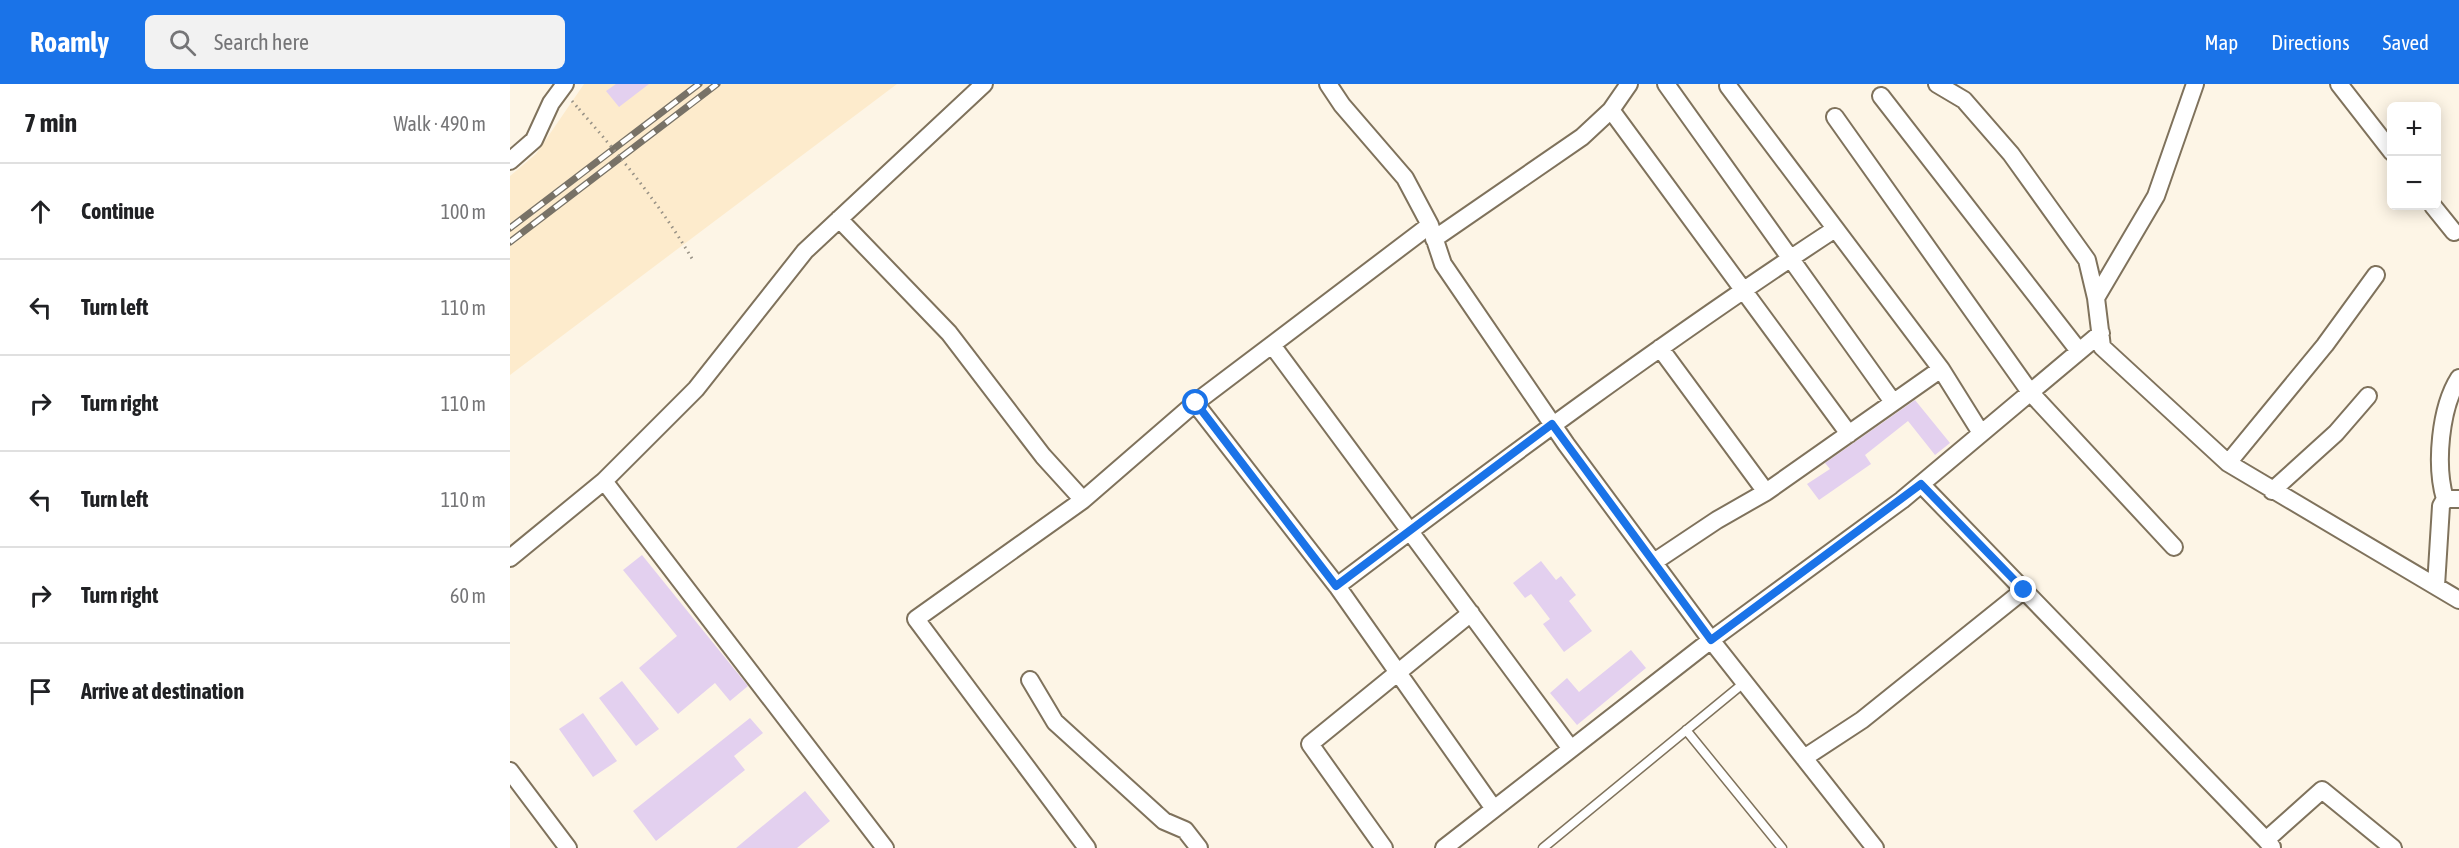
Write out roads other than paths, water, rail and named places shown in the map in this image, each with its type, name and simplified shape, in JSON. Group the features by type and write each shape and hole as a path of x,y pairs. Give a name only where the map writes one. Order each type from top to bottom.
{"street":[{"path":"510,161 534,140 551,103 565,84"},
{"path":"510,558 604,481 696,389 805,251 984,84"},
{"path":"1328,84 1342,105 1406,178 1432,232 1443,264 1552,424 1711,640 1875,848"},
{"path":"1087,848 916,619 1083,500 1196,403 1272,345 1432,232 1582,138 1611,110 1629,84"},
{"path":"1666,84 1893,402"},
{"path":"1937,84 1964,100 2011,154 2087,260 2096,298 2102,347 2228,463 2459,600"},
{"path":"2096,298 2156,196 2195,84"},
{"path":"2339,84 2387,147"},
{"path":"1728,86 1941,369 1982,433"},
{"path":"1881,96 2079,351"},
{"path":"1611,110 1849,434"},
{"path":"1835,117 2030,392 2174,547"},
{"path":"2436,210 2454,232"},
{"path":"839,219 949,333 1042,456 1083,500"},
{"path":"1336,586 1552,424 1742,289 1835,229"},
{"path":"2228,463 2325,345 2376,275"},
{"path":"1444,848 1711,640 1921,484 2101,333"},
{"path":"1272,345 1571,749"},
{"path":"1660,348 1766,492"},
{"path":"1654,562 1717,520 1766,492 1941,369"},
{"path":"2436,586 2441,506 2452,499 2441,485 2442,423 2459,378"},
{"path":"2272,491 2336,432 2368,396"},
{"path":"1196,403 1336,586 1494,809"},
{"path":"604,481 885,848"},
{"path":"1921,484 2269,844 2322,790 2393,848"},
{"path":"1804,758 1862,720 2024,590"},
{"path":"1384,848 1310,744 1471,613"},
{"path":"1030,680 1055,722 1164,821 1185,830 1199,848"},
{"path":"510,771 568,848"}],"lane":[{"path":"1543,848 1745,682"},
{"path":"1686,730 1782,848"}],"railway":[{"path":"510,228 699,84"},
{"path":"510,242 717,84"}]}
